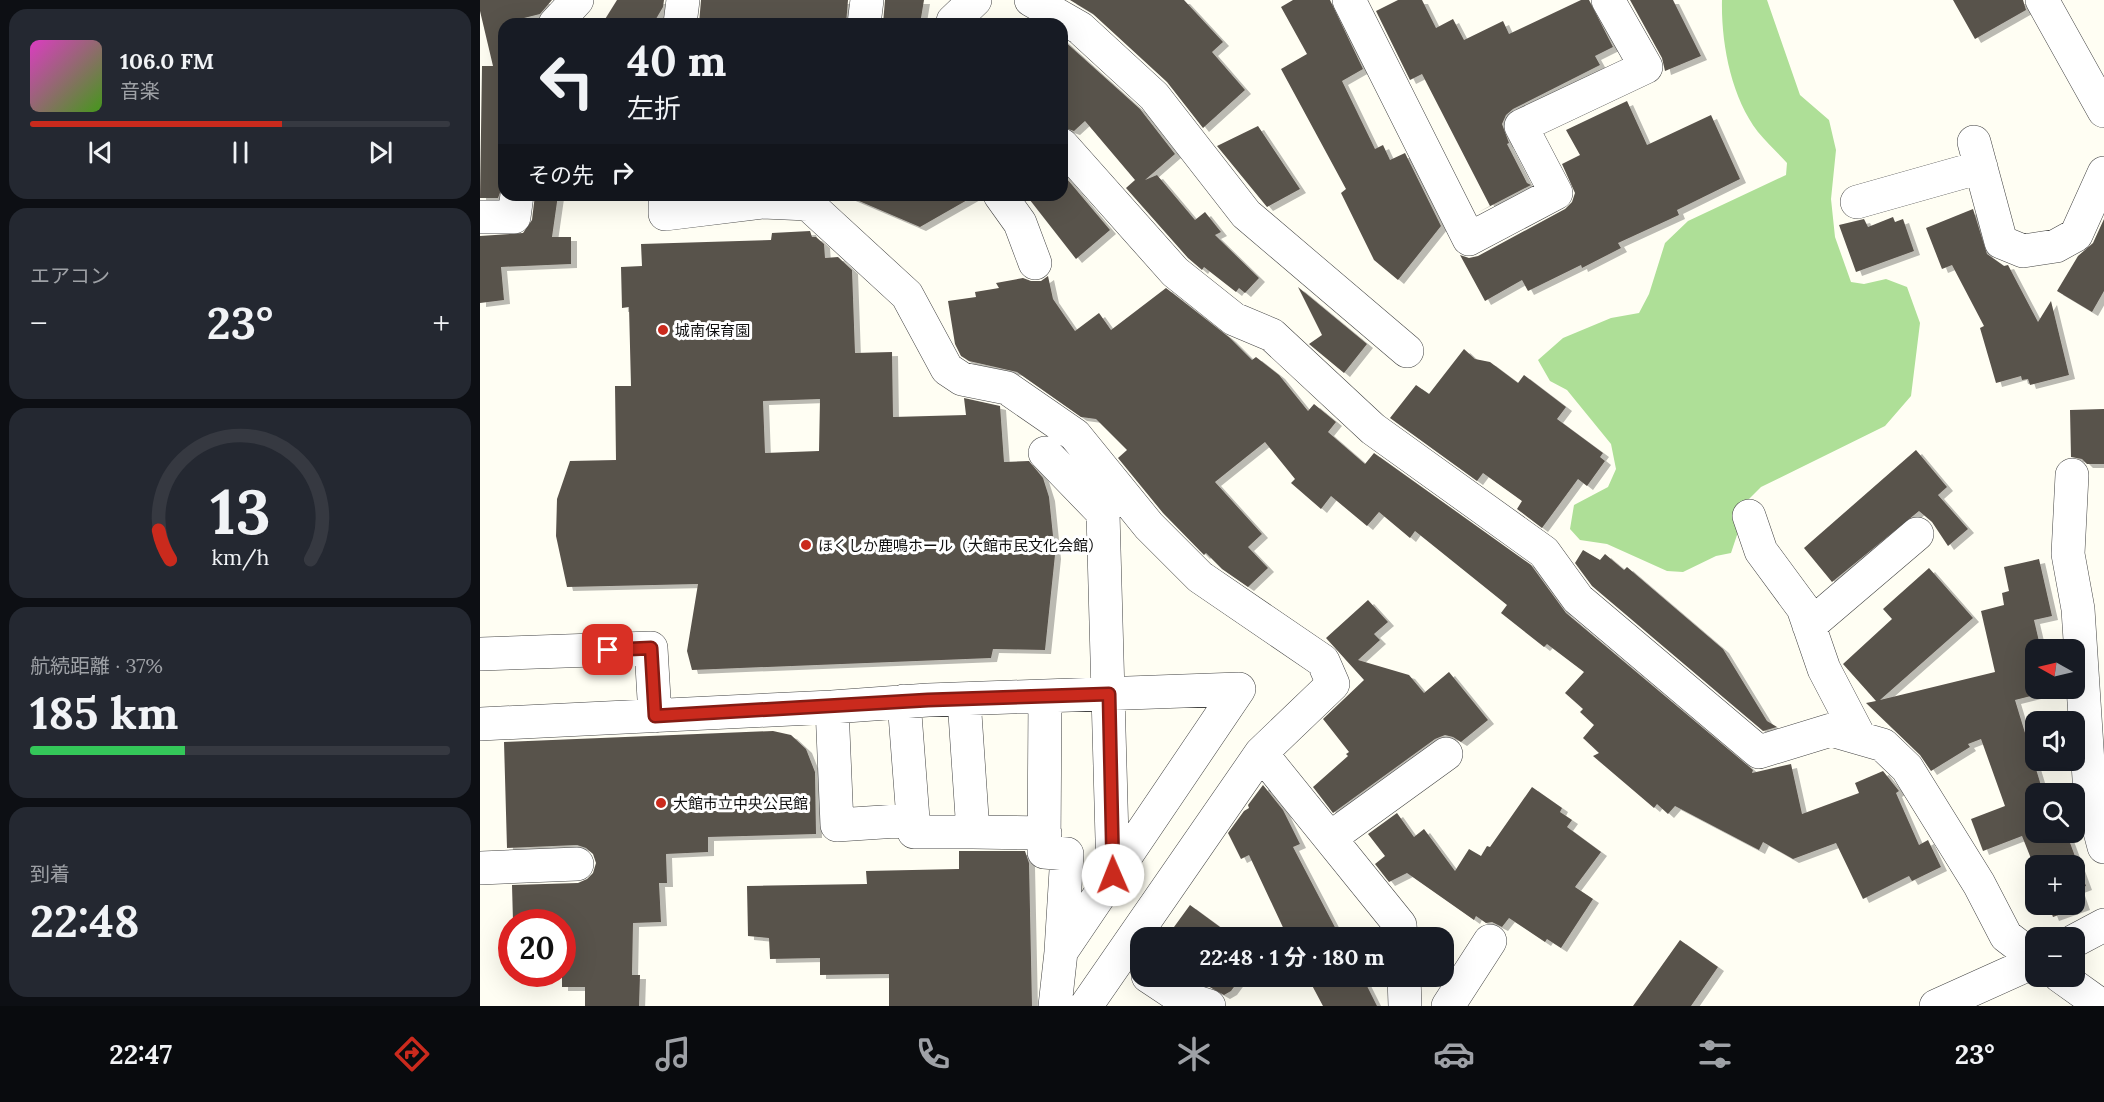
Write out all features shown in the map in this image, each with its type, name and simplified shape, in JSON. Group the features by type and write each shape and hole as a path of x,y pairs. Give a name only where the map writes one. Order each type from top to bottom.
{"street":[{"path":"560,18 577,0"},
{"path":"681,18 683,0"},
{"path":"865,18 867,0"},
{"path":"956,18 975,0"},
{"path":"1031,0 1062,18"},
{"path":"1349,0 1469,239 1556,193 1521,126 1646,67 1608,0"},
{"path":"2042,0 2104,111"},
{"path":"1068,21 1080,28 1154,96 1246,214 1407,351"},
{"path":"1068,152 1175,272 1234,319 1272,335 1373,429 1544,552 1578,599 1760,752 1831,730 1859,736 1883,745 1907,768 1979,884 2006,936 2025,951"},
{"path":"1857,202 1978,154 2001,242 2023,251 2056,246 2076,235 2104,173"},
{"path":"480,217 514,218 516,201"},
{"path":"665,201 665,214 762,202 808,204 907,295 947,369 962,379 1007,388 1075,435 1149,526 1200,577 1323,662 1333,684 1261,753 1129,964 1086,1006"},
{"path":"1004,201 1020,223 1035,263"},
{"path":"1045,453 1103,513 1113,875"},
{"path":"2072,475 2068,555 2078,609 2090,794 2104,848"},
{"path":"1749,516 1761,550 1803,608 1824,669 1859,736"},
{"path":"1809,626 1917,534"},
{"path":"480,654 651,648 655,716"},
{"path":"480,724 832,707 904,701 1239,689 1061,952"},
{"path":"1045,696 1044,852 1066,854 1061,952 1055,1006"},
{"path":"964,699 973,832"},
{"path":"904,701 914,832 1044,832"},
{"path":"832,707 837,825 913,820"},
{"path":"1261,753 1400,927"},
{"path":"1330,838 1446,754"},
{"path":"480,868 577,864"},
{"path":"2085,935 2104,925"},
{"path":"1448,1006 1490,941"},
{"path":"1936,1006 2025,965"},
{"path":"1164,987 1178,996 1209,1006"},
{"path":"1405,987 1406,1006"},
{"path":"2075,987 2102,1006"}],"green space":[{"path":"1722,0 1767,0 1800,95 1829,120 1836,150 1831,199 1835,237 1851,282 1864,284 1886,279 1907,287 1920,323 1911,396 1885,426 1761,487 1739,509 1737,535 1731,553 1716,556 1683,572 1667,571 1607,544 1580,540 1570,529 1574,505 1608,487 1616,469 1611,444 1567,390 1550,381 1538,360 1563,338 1611,318 1639,313 1649,294 1665,243 1688,221 1786,175 1787,163 1758,132 1734,86 1723,34"}],"building":[{"path":"480,0 552,0 540,14 524,18 498,18 498,198 480,198 482,66 493,66 480,11"},
{"path":"617,0 664,0 657,18 606,18"},
{"path":"701,0 848,0 846,18 700,18"},
{"path":"885,0 924,0 921,18 884,18"},
{"path":"1070,0 1184,0 1223,42 1212,52 1245,90 1203,128 1167,82 1093,14"},
{"path":"1293,0 1330,0 1363,69 1342,81 1375,149 1383,145 1390,160 1405,153 1441,226 1398,280 1374,260 1341,193 1346,189 1281,69 1307,54 1281,7"},
{"path":"1398,0 1422,0 1436,28 1453,19 1464,40 1503,21 1509,34 1581,0 1589,0 1613,47 1595,56 1600,65 1513,109 1506,115 1502,124 1509,143 1507,144 1527,183 1531,185 1477,213 1490,206 1422,74 1410,80 1376,11"},
{"path":"1630,0 1673,0 1701,56 1665,71 1662,58"},
{"path":"1953,0 2023,0 2026,10 1975,39"},
{"path":"1068,44 1140,109 1175,154 1145,180 1157,175 1195,220 1205,212 1221,232 1215,235 1259,278 1245,293 1239,288 1236,292 1204,267 1202,270 1188,258 1126,188 1135,180 1085,121 1074,131 1068,129"},
{"path":"1627,101 1647,145 1711,115 1740,179 1677,210 1679,215 1618,243 1621,248 1582,268 1581,265 1528,291 1522,280 1485,301 1460,255 1469,258 1478,256 1565,209 1572,202 1575,193 1562,164 1580,155 1566,130"},
{"path":"1258,126 1300,189 1267,207 1217,146"},
{"path":"1068,180 1110,230 1076,259 1031,201 1068,201"},
{"path":"534,201 557,201 552,237 571,237 571,264 501,267 504,300 480,303 480,236 523,233 532,220"},
{"path":"859,201 966,201 920,227"},
{"path":"1973,209 1987,254 2004,266 2008,265 2038,322 2051,301 2069,375 2030,385 2028,379 2022,380 2021,376 1996,383 1980,328 1984,326 1952,265 1942,269 1926,228"},
{"path":"1893,217 1895,222 1903,219 1914,251 1856,272 1839,225 1864,219 1868,227"},
{"path":"2104,219 2104,291 2092,312 2057,291 2078,256 2093,243"},
{"name":"ほくしか鹿鳴ホール（大館市民文化会館）","path":"810,231 812,237 816,237 824,244 825,258 838,257 852,270 855,353 892,352 893,417 966,415 964,398 1000,406 1004,462 1029,461 1043,478 1049,497 1055,555 1045,650 993,649 991,658 692,670 687,651 698,584 567,587 556,536 557,499 570,461 616,460 615,386 631,386 629,307 622,308 621,267 642,266 641,244 771,240 772,233","holes":["820,399 819,451 765,453 763,401"]},
{"path":"1048,276 1053,299 1075,331 1099,313 1111,330 1166,288 1230,338 1252,360 1256,357 1279,375 1308,411 1314,404 1336,422 1328,432 1365,464 1374,453 1531,565 1566,613 1753,770 1752,773 1791,764 1802,814 1859,793 1855,783 1883,771 1899,791 1896,793 1919,845 1928,840 1941,867 1912,881 1909,876 1863,899 1836,843 1793,859 1763,842 1759,850 1675,806 1668,814 1657,804 1654,808 1593,756 1599,753 1583,738 1594,725 1580,712 1583,709 1565,693 1584,672 1547,644 1544,647 1501,613 1507,605 1415,531 1410,538 1379,512 1367,526 1331,496 1321,509 1291,483 1295,479 1265,442 1215,482 1262,534 1248,547 1268,568 1248,587 1222,569 1206,553 1204,555 1163,513 1118,458 1127,450 1096,419 1081,417 1017,372 969,361 961,356 955,344 948,301 976,297 975,292 999,288 996,283 1023,278 1041,281"},
{"path":"1298,287 1367,344 1344,373 1309,344 1322,335"},
{"path":"1464,349 1475,359 1490,362 1518,383 1524,375 1566,407 1557,419 1603,453 1600,457 1605,461 1587,486 1578,479 1542,528 1517,509 1522,501 1483,473 1477,481 1390,418 1416,385 1429,394"},
{"path":"2104,409 2104,464 2087,464 2082,459 2071,457 2070,410"},
{"path":"1916,450 1947,487 1938,495 1968,529 1948,546 1932,522 1919,511 1832,582 1804,548"},
{"path":"1583,550 1600,560 1605,554 1624,570 1627,567 1723,649 1767,721 1777,727 1763,731 1592,586 1575,563"},
{"path":"2039,559 2052,616 2034,620 2038,639 2025,639 2025,698 2015,700 2025,733 2025,771 2037,771 2040,783 2025,783 2025,843 2070,843 2075,855 2030,855 2022,836 1983,851 1971,819 2005,806 1981,739 1968,744 1970,747 1931,771 1920,755 1866,703 1876,701 1843,664 1892,619 1883,609 1929,568 1973,618 1880,700 1995,672 1981,611 2004,605 2002,593 2009,591 2004,567"},
{"path":"1368,600 1388,622 1374,634 1380,640 1358,660 1409,675 1424,693 1449,672 1488,720 1461,742 1445,735 1435,739 1333,813 1313,787 1348,756 1346,754 1349,752 1323,719 1364,680 1326,638"},
{"name":"大館市立中央公民館","path":"773,731 791,735 806,749 815,772 816,834 708,837 708,852 666,854 667,883 659,883 661,922 633,923 632,975 640,975 639,1006 585,1006 585,987 576,987 576,909 513,909 512,885 578,883 593,873 596,863 593,854 577,845 507,848 504,742"},
{"path":"1263,785 1283,810 1300,844 1293,847 1335,927 1283,927 1249,855 1241,859 1228,833 1244,811 1249,808 1248,805"},
{"path":"1532,787 1562,808 1560,812 1572,820 1567,827 1601,852 1575,887 1593,899 1561,948 1547,939 1545,942 1509,918 1502,927 1492,922 1486,923 1476,916 1474,920 1407,873 1389,882 1375,864 1385,856 1368,834 1397,813 1414,837 1424,829 1455,871 1469,849 1481,856 1487,846 1490,847"},
{"path":"959,851 1025,851 1029,863 1032,1006 889,1006 889,974 820,975 820,958 770,959 769,938 748,936 747,886 867,884 866,871 959,869"},
{"path":"1190,905 1220,927 1174,927"},
{"path":"1680,940 1718,967 1691,1006 1633,1006"},
{"path":"1210,987 1234,987 1224,995"},
{"path":"1313,987 1368,987 1377,1006 1323,1006"}],"place":[{"name":"城南保育園","path":"663,330"},
{"name":"ほくしか鹿鳴ホール（大館市民文化会館）","path":"806,545"},
{"name":"大館市立中央公民館","path":"661,803"}],"route":[{"path":"608,650 651,648 655,716 928,700 1109,694 1113,875"}]}
